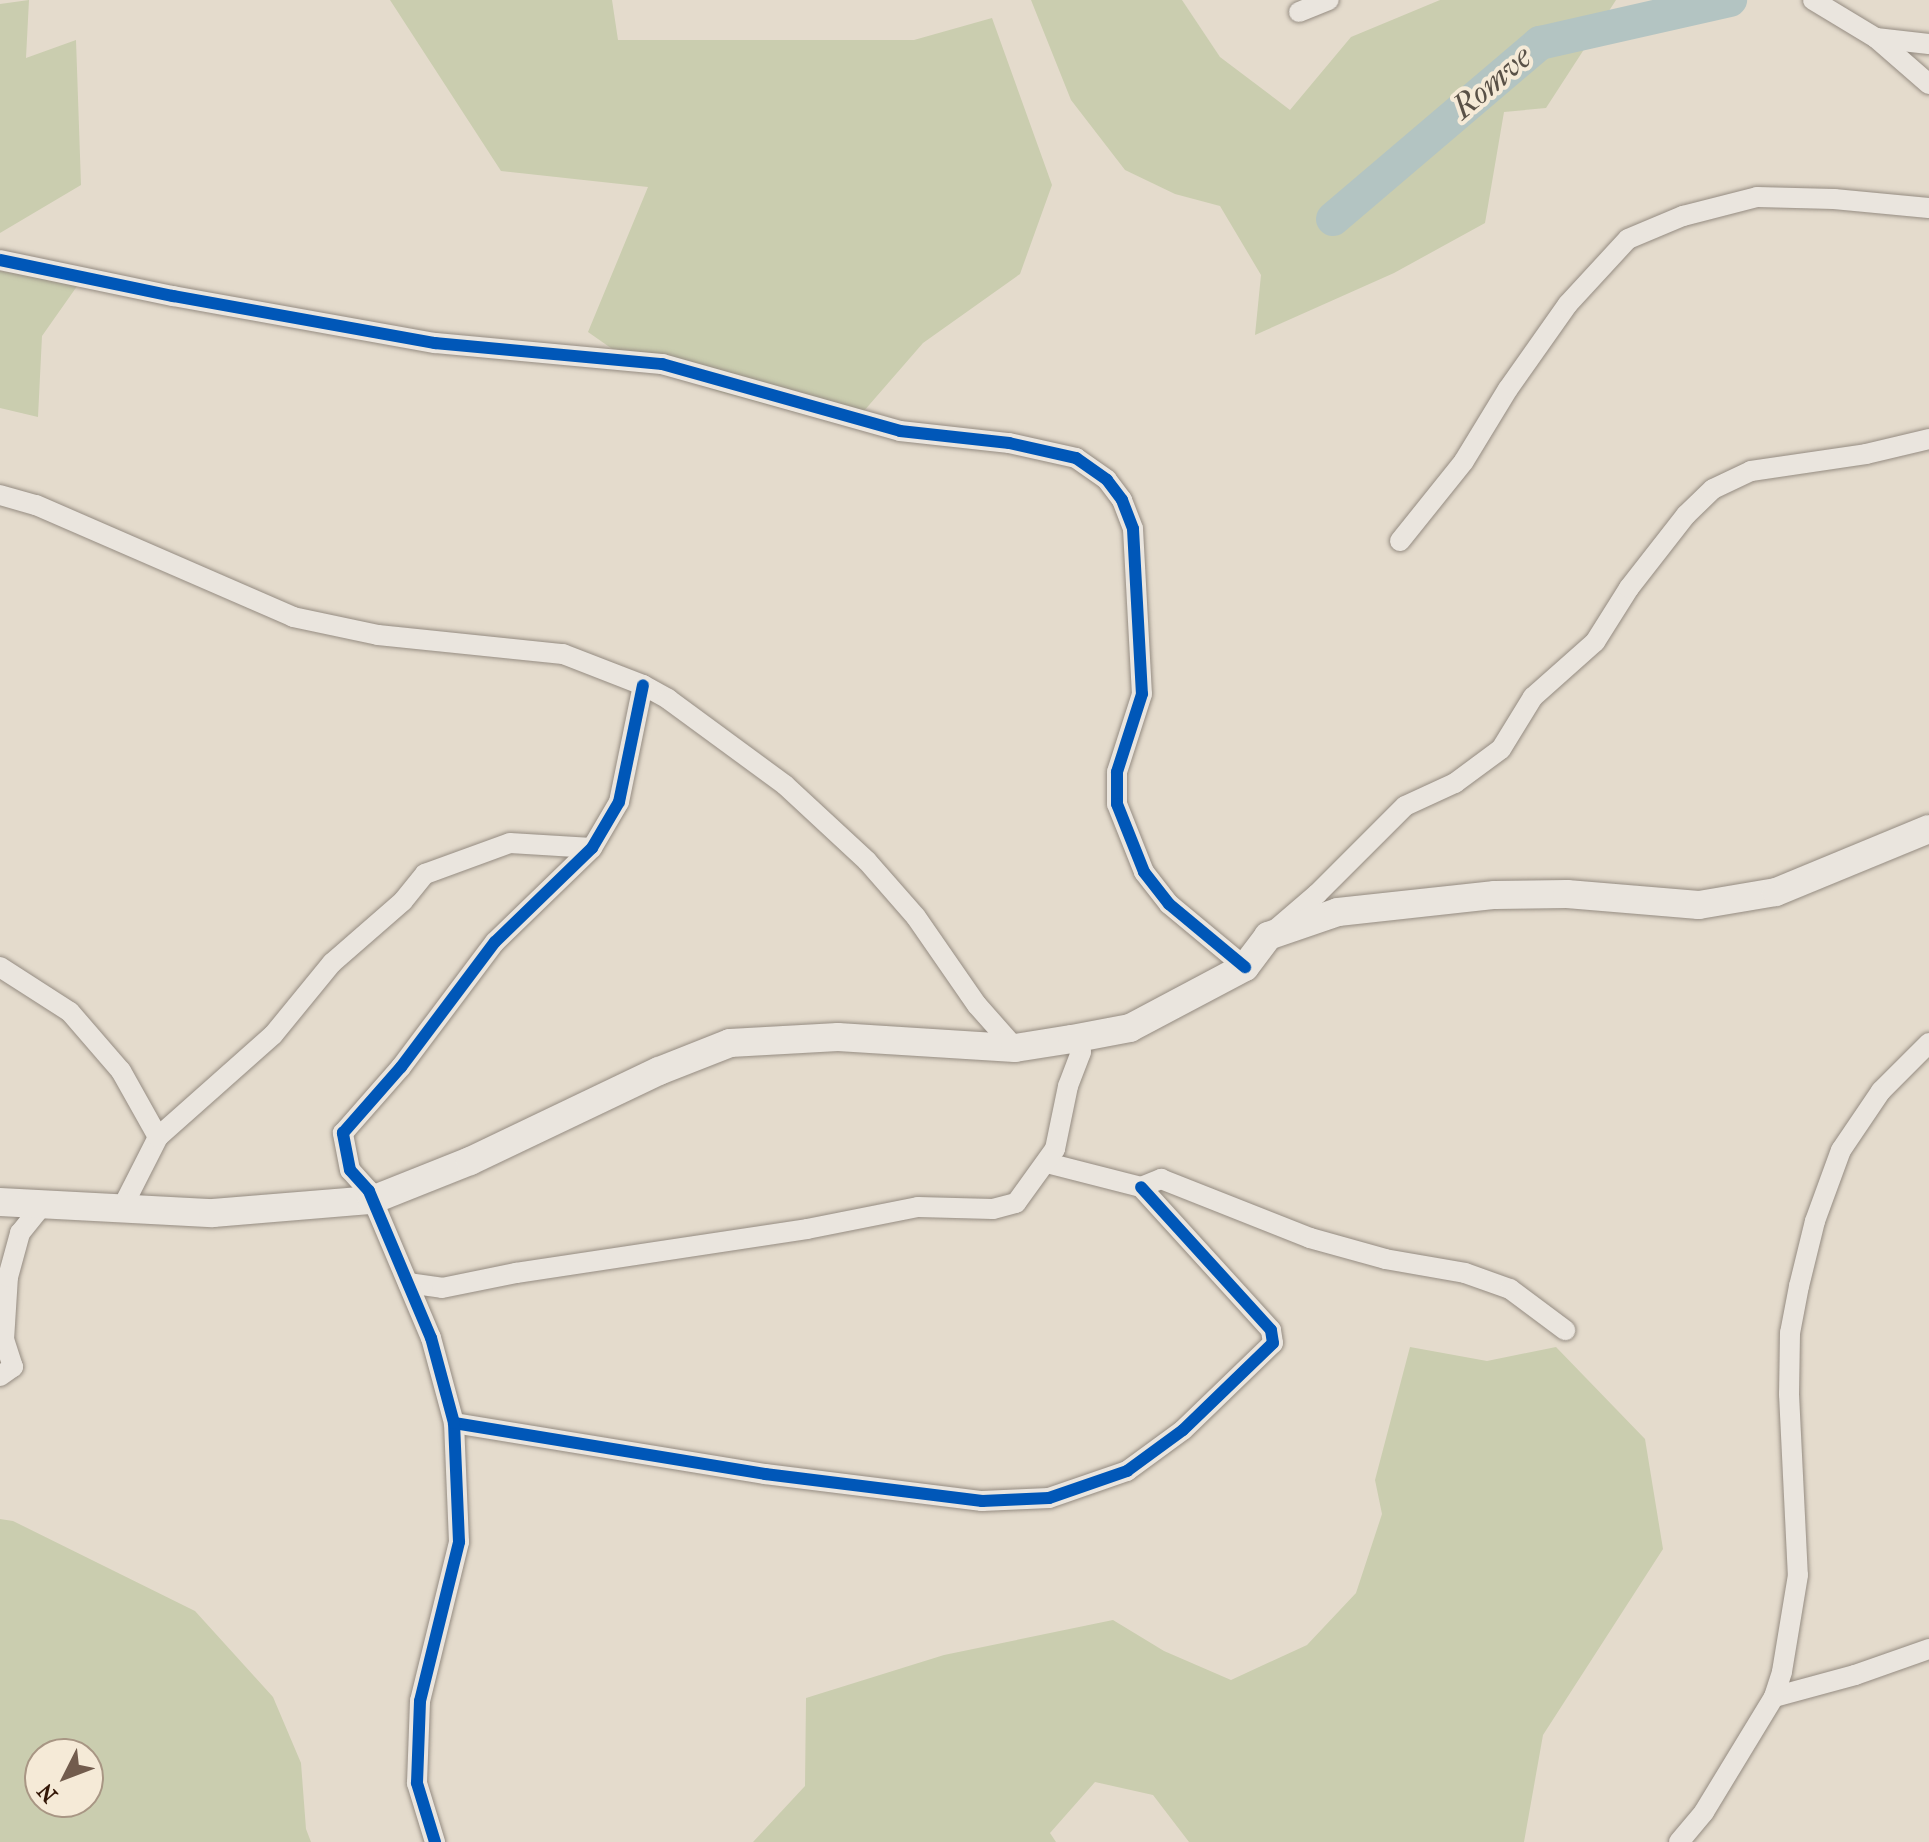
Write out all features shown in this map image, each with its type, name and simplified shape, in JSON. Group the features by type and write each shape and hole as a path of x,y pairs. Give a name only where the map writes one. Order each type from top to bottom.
{"main road":[{"path":"0,1202 213,1213 372,1200 470,1161 659,1071 730,1043 838,1037 1015,1048 1072,1039 1130,1028 1245,967 1268,936 1338,912 1495,895 1567,894 1699,905 1776,892 1929,829"}],"street":[{"path":"1299,12 1329,0"},
{"path":"1813,0 1876,38 1929,84"},
{"path":"1876,38 1929,44"},
{"path":"1400,541 1464,461 1508,389 1568,304 1628,239 1683,216 1757,197 1834,199 1929,208"},
{"path":"0,260 173,296 435,343 662,364 900,431 1009,443 1076,458 1107,480 1122,500 1133,529 1142,694 1117,772 1117,804 1144,872 1169,904 1245,967"},
{"path":"1268,936 1317,894 1405,806 1455,783 1501,749 1533,697 1595,642 1629,588 1686,515 1713,489 1751,471 1866,454 1929,439"},
{"path":"0,495 36,505 293,617 378,635 563,654 643,685 668,699 785,785 867,861 916,917 977,1005 1015,1048"},
{"path":"435,1842 417,1783 420,1701 459,1542 454,1423 431,1338 369,1191 350,1170 343,1133 401,1067 495,942 592,848 619,802 643,685"},
{"path":"122,1208 158,1137 273,1035 332,963 403,901 425,874 510,843 592,848"},
{"path":"0,967 70,1012 121,1071 158,1137"},
{"path":"408,1283 442,1288 516,1273 807,1229 918,1207 993,1209 1016,1203 1055,1149 1068,1086 1081,1052 1072,1039"},
{"path":"1679,1842 1704,1812 1774,1697 1782,1672 1798,1575 1789,1394 1790,1333 1815,1221 1841,1150 1881,1091 1929,1043"},
{"path":"454,1423 765,1474 982,1501 1049,1498 1127,1471 1183,1430 1273,1343 1271,1330 1141,1187 1047,1163"},
{"path":"1141,1187 1161,1179 1310,1238 1385,1259 1465,1273 1510,1289 1565,1330"},
{"path":"0,1376 13,1367 4,1340 8,1277 20,1233 42,1206"},
{"path":"1774,1697 1855,1675 1929,1649"}],"green space":[{"path":"29,0 26,58 76,40 81,185 0,233 0,4"},
{"path":"390,0 612,0 618,40 914,40 992,18 1052,185 1020,274 923,343 850,427 720,392 628,360 588,332 648,187 501,171"},
{"path":"1031,0 1182,0 1220,57 1290,110 1351,37 1440,0 1616,0 1546,108 1504,112 1485,223 1394,273 1255,335 1261,275 1220,206 1175,194 1125,170 1071,100"},
{"path":"0,271 80,282 42,336 38,417 0,408"},
{"path":"1410,1347 1487,1361 1556,1347 1645,1439 1663,1549 1543,1735 1524,1842 1189,1842 1153,1795 1095,1782 1050,1833 1056,1842 753,1842 805,1786 806,1698 944,1655 1113,1620 1164,1651 1231,1680 1307,1645 1356,1593 1382,1514 1375,1480"},
{"path":"0,1519 13,1521 195,1611 273,1697 301,1763 306,1829 311,1842 0,1842"}],"waterway":[{"name":"Romve","path":"1333,219 1540,43 1730,0"}],"cycle path":[{"path":"0,260 173,296 435,343 662,364 900,431 1009,443 1076,458 1107,480 1122,500 1133,529 1142,694 1117,772 1117,804 1144,872 1169,904 1245,967"},
{"path":"435,1842 417,1783 420,1701 459,1542 454,1423 431,1338 369,1191 350,1170 343,1133 401,1067 495,942 592,848 619,802 643,685"},
{"path":"454,1423 765,1474 982,1501 1049,1498 1127,1471 1183,1430 1273,1343 1271,1330 1141,1187"}]}
